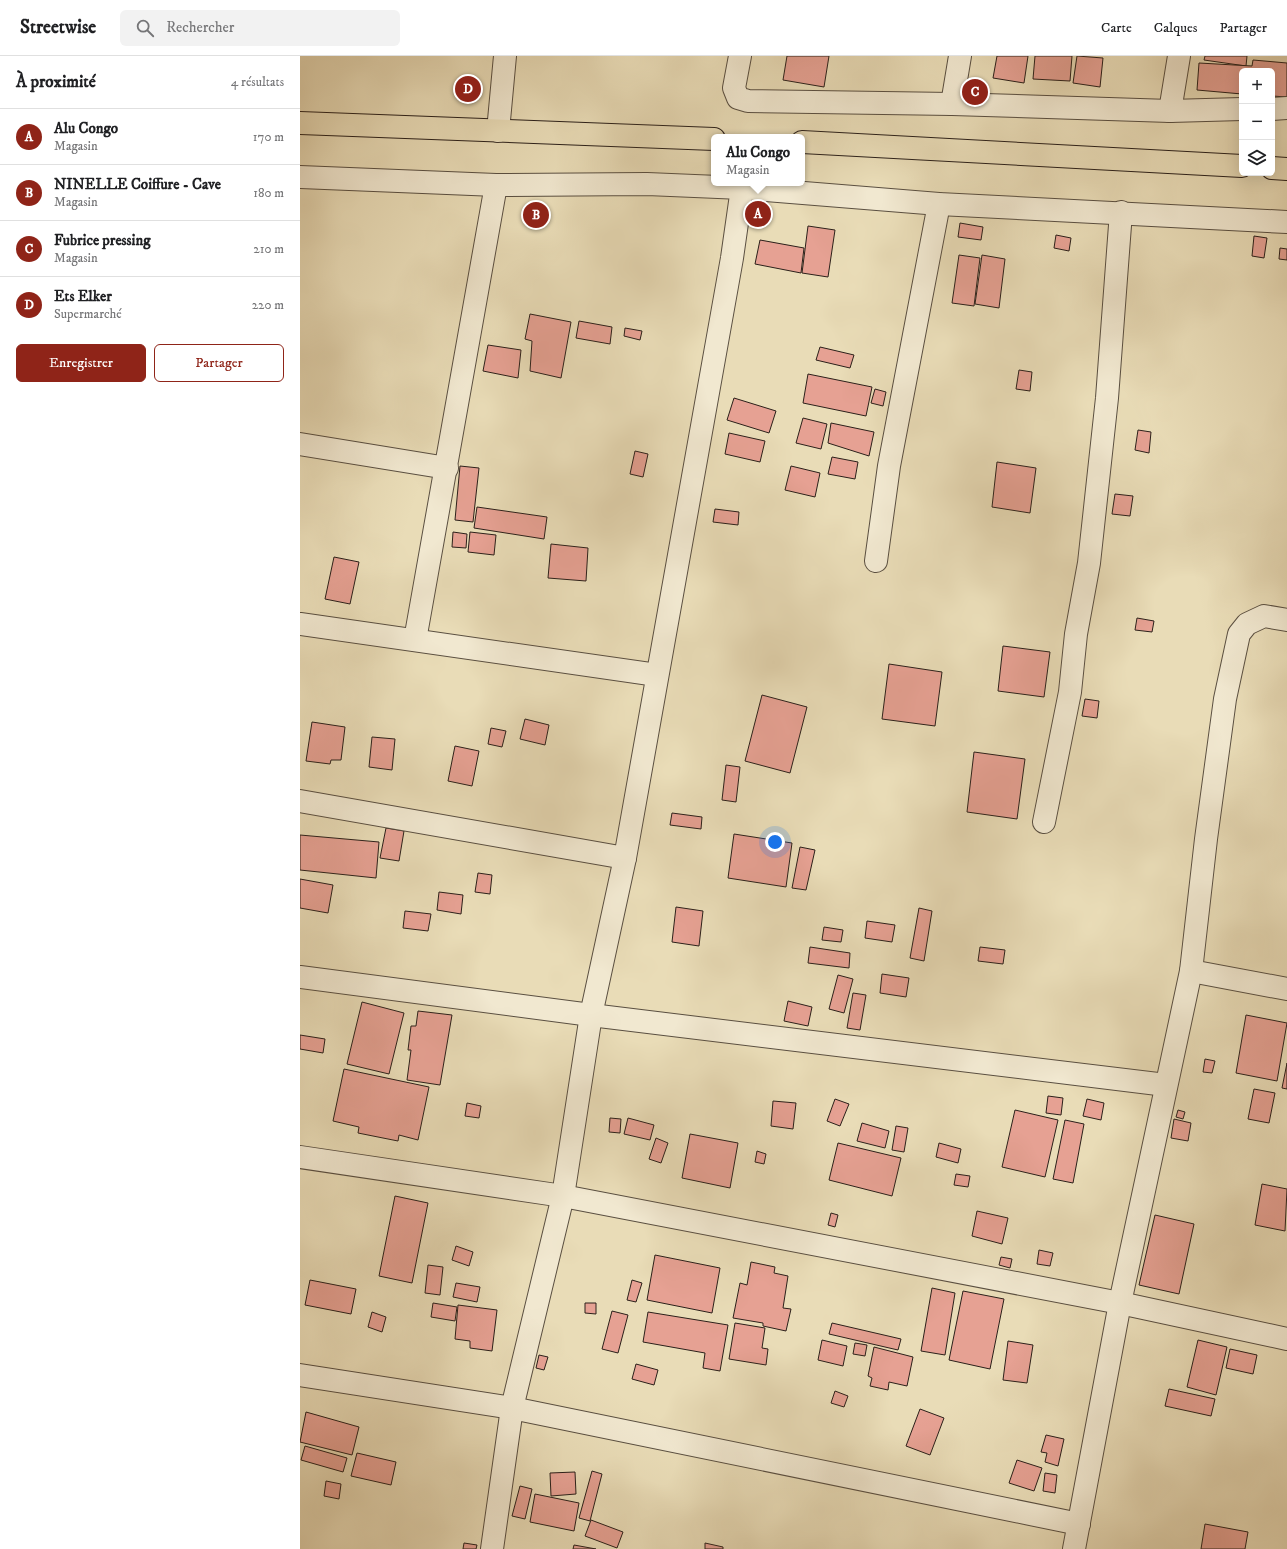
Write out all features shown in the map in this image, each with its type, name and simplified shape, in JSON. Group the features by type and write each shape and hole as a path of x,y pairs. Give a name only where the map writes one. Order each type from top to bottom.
{"highway":[{"path":"300,123 711,139"},
{"path":"805,142 1239,166"},
{"path":"1275,168 1287,169"}],"street":[{"path":"498,131 505,56"},
{"path":"740,56 734,88 738,98 748,101 952,104 1170,111 1239,109"},
{"path":"952,104 960,56"},
{"path":"1170,111 1179,56"},
{"path":"1275,109 1287,108"},
{"path":"300,177 496,185 647,184 742,188 939,204 1121,212 1287,222"},
{"path":"415,640 447,468 496,185"},
{"path":"492,1549 512,1408 563,1196 591,1015 625,858 732,258 742,188"},
{"path":"876,561 889,466 939,204"},
{"path":"1044,822 1070,692 1076,634 1089,563 1107,398 1121,212"},
{"path":"300,444 447,468"},
{"path":"1074,1549 1120,1304 1191,971 1206,839 1223,715 1239,634 1247,624 1264,616 1287,620"},
{"path":"300,624 657,675"},
{"path":"300,801 625,858"},
{"path":"1191,971 1287,989"},
{"path":"300,977 591,1015 1166,1085"},
{"path":"300,1157 563,1196 1120,1304 1287,1338"},
{"path":"300,1375 512,1408 1078,1524"}],"building":[{"path":"787,56 829,56 824,87 783,80"},
{"path":"997,56 1028,56 1024,83 993,78"},
{"path":"1035,56 1072,56 1070,81 1033,79"},
{"path":"1077,56 1103,58 1100,87 1073,83"},
{"path":"1205,56 1247,56 1246,66 1204,60"},
{"path":"1253,60 1287,63 1287,97 1275,96 1275,68 1239,68 1239,94 1197,90 1199,63 1252,66"},
{"path":"960,223 983,227 981,240 958,237"},
{"path":"808,226 835,230 828,277 802,273"},
{"path":"1056,235 1071,238 1069,251 1054,248"},
{"path":"1254,236 1267,238 1264,258 1252,256"},
{"path":"760,240 804,248 801,273 755,264"},
{"path":"1280,248 1287,249 1287,260 1279,259"},
{"path":"959,255 980,258 974,306 952,303"},
{"path":"982,255 1005,259 999,308 975,304"},
{"path":"530,314 571,322 561,378 530,371 532,341 525,339"},
{"path":"579,321 612,327 610,344 576,338"},
{"path":"625,328 642,331 640,340 624,336"},
{"path":"488,345 521,350 518,378 483,371"},
{"path":"820,347 854,355 850,368 816,360"},
{"path":"1019,370 1032,372 1030,391 1016,389"},
{"path":"808,374 872,387 866,416 803,403"},
{"path":"875,389 886,392 883,406 871,403"},
{"path":"734,398 776,411 769,433 727,420"},
{"path":"803,418 827,424 821,449 796,443"},
{"path":"831,423 874,432 869,456 828,443"},
{"path":"1138,430 1151,432 1149,453 1135,450"},
{"path":"729,433 765,441 760,462 725,454"},
{"path":"635,451 648,454 643,477 630,474"},
{"path":"832,457 858,462 855,479 828,474"},
{"path":"997,462 1036,468 1030,513 992,507"},
{"path":"460,466 479,468 473,522 455,520"},
{"path":"791,466 820,473 815,497 785,490"},
{"path":"1115,494 1133,496 1130,516 1112,514"},
{"path":"477,507 547,517 544,539 474,528"},
{"path":"715,509 739,512 738,525 713,522"},
{"path":"453,532 467,534 466,548 452,547"},
{"path":"470,532 496,535 494,555 468,552"},
{"path":"551,544 588,548 586,581 548,578"},
{"path":"334,557 359,562 350,604 325,599"},
{"path":"1137,618 1154,621 1152,632 1135,630"},
{"path":"1003,646 1050,652 1044,697 998,691"},
{"path":"889,664 942,672 935,726 882,719"},
{"path":"762,695 807,707 790,773 745,761"},
{"path":"1085,699 1099,701 1097,718 1082,716"},
{"path":"525,719 549,725 545,745 520,739"},
{"path":"312,722 345,727 341,760 331,760 330,764 306,761"},
{"path":"491,728 506,731 502,747 488,744"},
{"path":"372,737 395,739 392,770 369,767"},
{"path":"455,746 479,751 472,786 448,781"},
{"path":"974,752 1025,759 1017,819 967,812"},
{"path":"726,765 740,767 736,802 722,800"},
{"path":"672,813 702,817 701,829 670,825"},
{"path":"386,828 404,831 399,861 380,858"},
{"path":"734,834 792,843 786,887 728,878"},
{"path":"300,835 379,842 376,878 300,870"},
{"path":"800,847 815,850 806,890 792,888"},
{"path":"478,873 492,875 490,894 475,892"},
{"path":"300,879 333,885 328,913 300,908"},
{"path":"439,892 463,895 461,914 437,910"},
{"path":"676,907 703,911 699,946 672,942"},
{"path":"919,908 932,911 924,961 910,958"},
{"path":"405,911 431,914 428,931 403,928"},
{"path":"867,921 895,925 892,942 865,938"},
{"path":"824,927 843,930 841,942 822,940"},
{"path":"810,947 850,953 849,968 808,963"},
{"path":"980,947 1005,950 1003,964 978,961"},
{"path":"882,974 909,978 906,997 880,993"},
{"path":"838,975 853,979 844,1013 829,1009"},
{"path":"853,993 866,995 860,1030 847,1028"},
{"path":"788,1001 812,1007 808,1026 784,1021"},
{"path":"362,1002 404,1013 389,1074 347,1064"},
{"path":"418,1011 452,1015 440,1085 407,1080 411,1050 408,1050 411,1026 416,1026"},
{"path":"1246,1015 1287,1023 1277,1081 1236,1073"},
{"path":"300,1035 325,1039 323,1053 300,1049"},
{"path":"1205,1059 1215,1061 1212,1073 1203,1072"},
{"path":"1287,1063 1287,1089 1282,1088"},
{"path":"344,1069 429,1087 418,1140 399,1135 398,1141 358,1133 359,1127 333,1121"},
{"path":"1254,1089 1275,1093 1269,1123 1248,1119"},
{"path":"1048,1096 1063,1098 1061,1115 1046,1113"},
{"path":"835,1099 849,1104 840,1126 827,1121"},
{"path":"1087,1099 1104,1103 1101,1120 1083,1116"},
{"path":"773,1101 796,1103 793,1129 771,1126"},
{"path":"467,1103 481,1106 479,1118 465,1116"},
{"path":"1015,1110 1058,1120 1045,1177 1002,1167"},
{"path":"1178,1110 1185,1112 1183,1119 1176,1117"},
{"path":"610,1118 621,1119 620,1133 609,1132"},
{"path":"628,1118 654,1125 650,1140 624,1134"},
{"path":"1174,1119 1191,1123 1188,1141 1171,1138"},
{"path":"1065,1120 1084,1124 1073,1183 1053,1179"},
{"path":"862,1123 889,1131 885,1148 857,1141"},
{"path":"896,1126 908,1128 904,1152 892,1150"},
{"path":"690,1134 738,1143 730,1188 682,1178"},
{"path":"656,1138 668,1143 661,1163 649,1159"},
{"path":"838,1143 901,1158 892,1196 829,1180"},
{"path":"939,1143 961,1149 958,1163 936,1157"},
{"path":"757,1151 766,1154 764,1164 755,1162"},
{"path":"956,1174 970,1176 968,1187 954,1185"},
{"path":"1262,1184 1287,1189 1285,1231 1255,1225"},
{"path":"395,1196 428,1203 412,1283 379,1276"},
{"path":"977,1211 1008,1218 1002,1244 972,1236"},
{"path":"831,1213 838,1215 835,1227 828,1225"},
{"path":"1155,1215 1194,1224 1179,1294 1139,1285"},
{"path":"456,1246 473,1252 469,1266 452,1260"},
{"path":"1039,1250 1053,1253 1050,1266 1037,1264"},
{"path":"655,1255 720,1268 712,1313 647,1300"},
{"path":"1001,1257 1012,1259 1010,1268 999,1265"},
{"path":"751,1262 775,1267 774,1273 788,1276 783,1308 791,1309 786,1331 763,1326 763,1323 733,1318 740,1283 747,1285"},
{"path":"428,1265 443,1267 440,1295 425,1293"},
{"path":"310,1280 356,1289 351,1314 305,1305"},
{"path":"632,1280 642,1283 636,1302 627,1300"},
{"path":"456,1283 480,1287 477,1302 453,1297"},
{"path":"932,1288 955,1293 945,1355 921,1351"},
{"path":"963,1291 1004,1299 990,1369 949,1360"},
{"path":"433,1303 457,1307 455,1321 431,1317"},
{"path":"585,1303 596,1303 596,1314 585,1313"},
{"path":"458,1305 497,1310 492,1351 470,1348 470,1341 455,1339"},
{"path":"612,1311 628,1315 618,1353 602,1349"},
{"path":"372,1312 386,1317 382,1332 368,1327"},
{"path":"648,1312 728,1325 720,1371 703,1368 705,1353 643,1342"},
{"path":"735,1323 765,1328 762,1348 768,1349 766,1365 729,1359"},
{"path":"832,1323 901,1339 898,1350 829,1334"},
{"path":"822,1340 847,1346 843,1366 818,1360"},
{"path":"1198,1340 1227,1347 1216,1395 1187,1387"},
{"path":"1008,1341 1033,1345 1027,1383 1003,1380"},
{"path":"855,1343 867,1345 865,1356 853,1354"},
{"path":"874,1347 913,1357 907,1386 889,1382 888,1390 870,1386 872,1378 868,1376"},
{"path":"1230,1349 1257,1355 1253,1374 1226,1368"},
{"path":"539,1355 548,1357 544,1370 536,1368"},
{"path":"636,1364 658,1370 654,1385 632,1379"},
{"path":"1169,1389 1215,1399 1211,1416 1165,1406"},
{"path":"835,1391 848,1396 844,1407 831,1403"},
{"path":"920,1409 944,1418 930,1455 906,1446"},
{"path":"306,1412 359,1427 352,1455 300,1442"},
{"path":"1046,1435 1064,1439 1058,1466 1045,1462 1047,1453 1041,1452"},
{"path":"305,1446 347,1458 343,1472 301,1460"},
{"path":"357,1453 396,1462 391,1485 351,1476"},
{"path":"1017,1460 1042,1468 1034,1491 1009,1483"},
{"path":"592,1471 602,1474 590,1521 579,1518"},
{"path":"575,1472 576,1494 551,1496 550,1473"},
{"path":"1045,1473 1057,1475 1055,1493 1043,1491"},
{"path":"326,1481 341,1484 339,1499 324,1496"},
{"path":"520,1486 532,1489 525,1519 512,1516"},
{"path":"535,1494 579,1503 574,1531 530,1522"},
{"path":"591,1520 623,1532 617,1548 585,1536"},
{"path":"1205,1524 1248,1532 1245,1549 1201,1549"},
{"path":"464,1543 477,1545 476,1549 463,1549"},
{"path":"705,1543 723,1547 723,1549 705,1549"},
{"path":"574,1545 596,1549 573,1549"}],"place":[{"name":"Ets Elker","path":"468,89"},
{"name":"Fubrice pressing","path":"975,92"},
{"name":"Alu Congo","path":"758,214"},
{"name":"NINELLE Coiffure - Cave","path":"536,215"}]}
